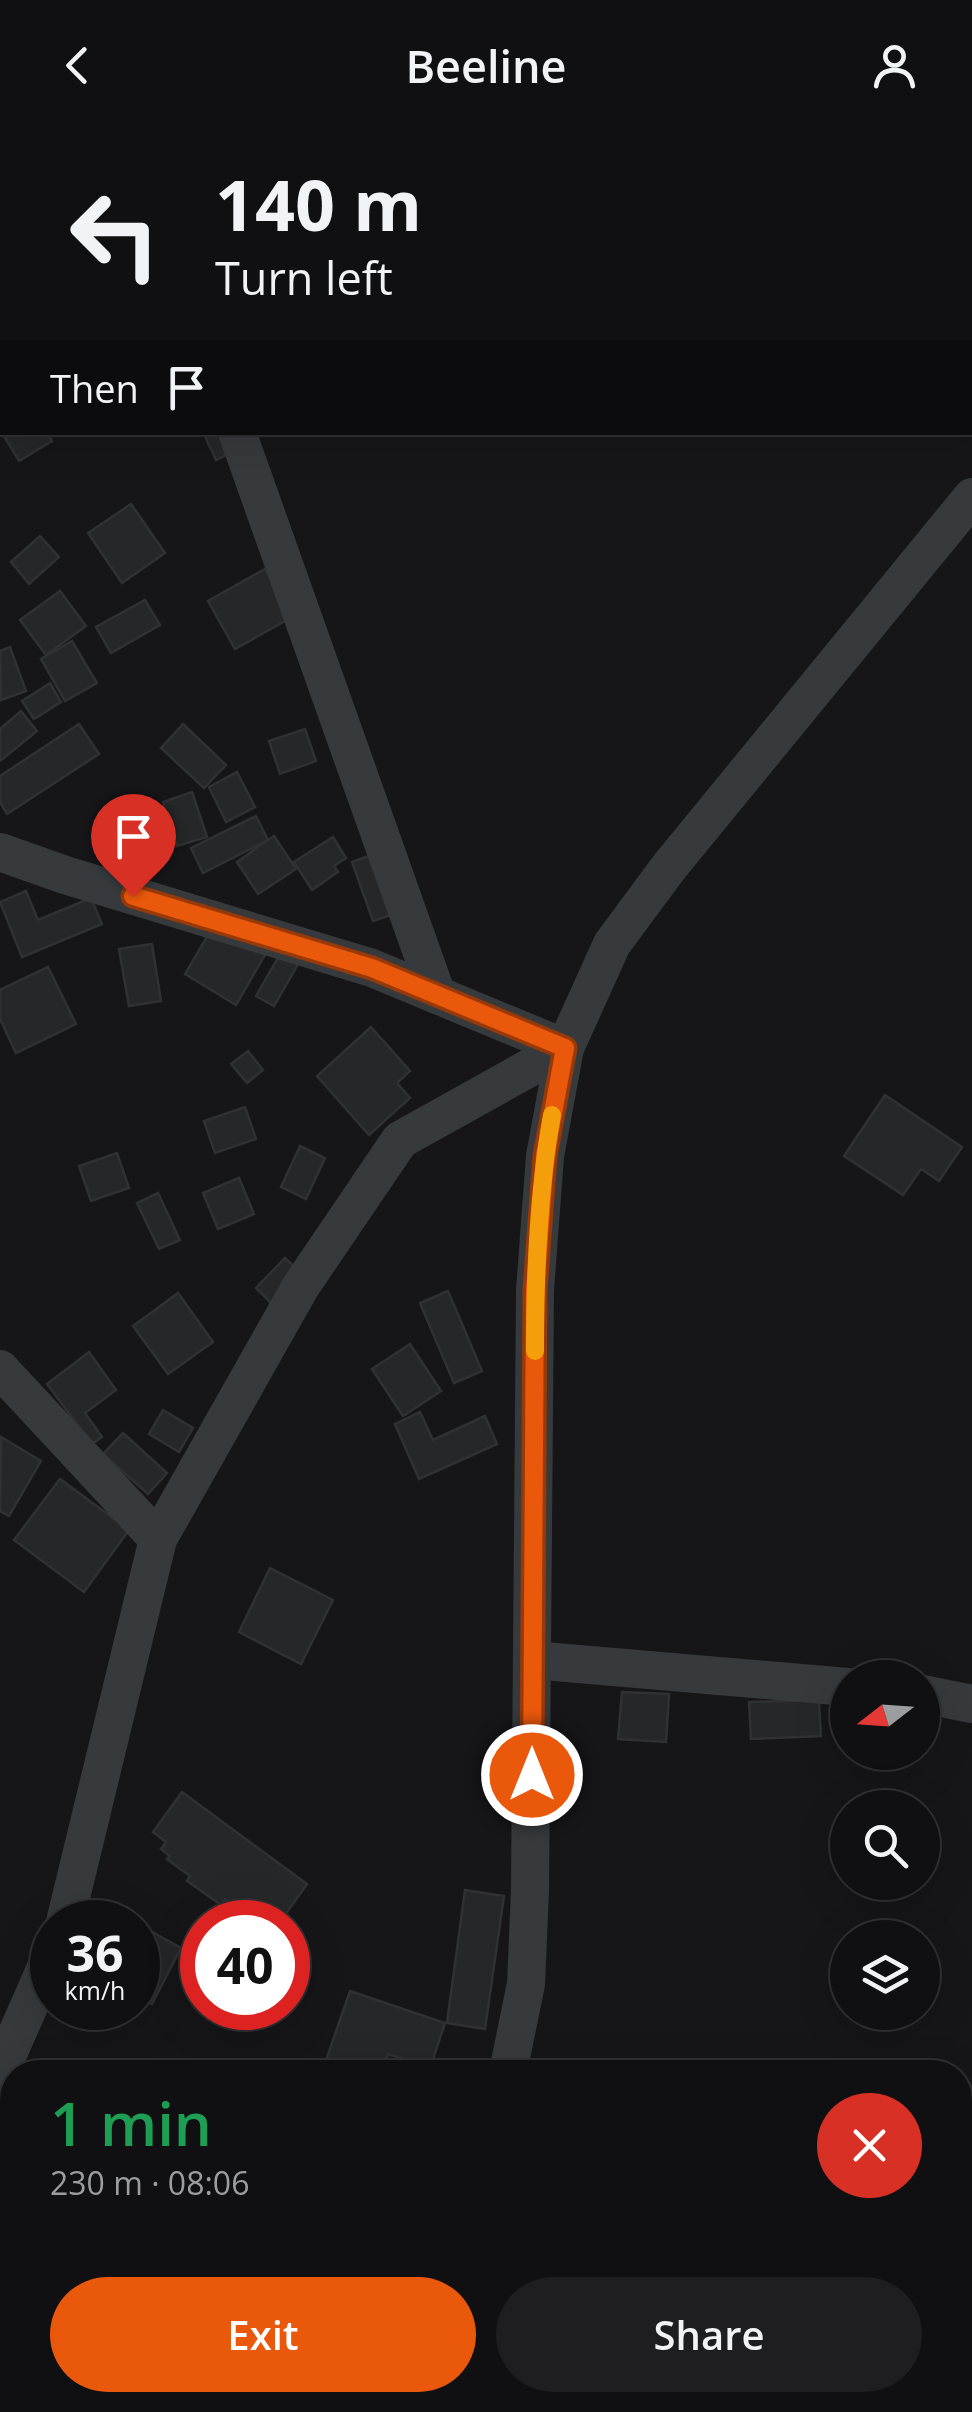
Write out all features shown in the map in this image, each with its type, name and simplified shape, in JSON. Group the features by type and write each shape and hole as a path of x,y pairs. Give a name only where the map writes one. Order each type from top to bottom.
{"street":[{"path":"238,435 437,995"},
{"path":"510,2060 526,1984 530,1890 535,1290 545,1156 565,1048 612,944 669,867 972,497"},
{"path":"0,852 372,968 565,1048"},
{"path":"70,1900 158,1538 301,1286 400,1140 565,1048"},
{"path":"0,1369 158,1538"},
{"path":"532,1660 830,1685"},
{"path":"940,1698 972,1704"},
{"path":"5,2060 30,2004"}],"building":[{"path":"49,435 52,441 19,461 4,436"},
{"path":"204,435 239,435 244,446 216,460"},
{"path":"131,504 165,553 122,583 88,533"},
{"path":"40,536 59,557 29,584 11,562"},
{"path":"265,569 292,617 235,649 208,601"},
{"path":"60,591 86,626 46,655 20,620"},
{"path":"145,600 160,625 111,653 96,627"},
{"path":"72,641 97,683 65,701 41,659"},
{"path":"10,647 26,691 1,700 0,651"},
{"path":"50,683 61,702 34,719 22,701"},
{"path":"21,711 37,731 0,761 0,729"},
{"path":"79,724 99,754 7,814 0,802 0,776"},
{"path":"183,724 226,765 204,788 161,748"},
{"path":"305,729 316,761 280,774 269,741"},
{"path":"237,772 255,807 226,822 209,787"},
{"path":"192,792 207,837 177,846 163,802"},
{"path":"256,816 268,840 203,873 191,848"},
{"path":"274,836 296,869 258,894 237,862"},
{"path":"333,837 346,858 334,866 338,872 312,890 294,862"},
{"path":"396,846 394,914 373,921 352,862"},
{"path":"26,891 38,920 91,898 102,924 22,957 0,902"},
{"path":"222,911 273,941 236,1005 185,974"},
{"path":"152,944 161,1001 129,1006 119,949"},
{"path":"283,949 301,959 274,1006 256,996"},
{"path":"48,967 76,1024 16,1053 0,1019 0,990"},
{"path":"371,1027 410,1071 397,1083 410,1098 369,1135 317,1076"},
{"path":"248,1051 263,1070 247,1083 231,1064"},
{"path":"885,1095 962,1147 939,1181 921,1169 903,1195 844,1156"},
{"path":"245,1107 256,1139 215,1153 204,1121"},
{"path":"300,1146 325,1158 306,1199 281,1187"},
{"path":"117,1153 129,1188 91,1201 79,1166"},
{"path":"239,1178 254,1214 218,1229 203,1193"},
{"path":"158,1193 180,1240 159,1249 137,1203"},
{"path":"285,1258 303,1275 274,1306 256,1288"},
{"path":"448,1291 482,1371 454,1383 420,1303"},
{"path":"178,1293 213,1342 168,1374 133,1326"},
{"path":"410,1344 441,1391 403,1416 372,1369"},
{"path":"89,1352 116,1390 85,1413 102,1437 92,1444 47,1384"},
{"path":"163,1410 193,1428 179,1452 149,1434"},
{"path":"420,1412 433,1440 485,1416 497,1444 419,1479 395,1424"},
{"path":"123,1433 167,1473 148,1494 103,1454"},
{"path":"1,1437 41,1461 9,1516 0,1511"},
{"path":"60,1479 129,1530 84,1592 14,1540"},
{"path":"270,1568 333,1600 301,1664 239,1632"},
{"path":"622,1692 669,1694 666,1742 618,1739"},
{"path":"819,1700 821,1736 751,1739 749,1702"},
{"path":"182,1792 307,1884 296,1900 214,1900 187,1881 190,1876 167,1859 170,1856 161,1849 166,1842 153,1832"},
{"path":"465,1890 504,1896 485,2029 447,2023"},
{"path":"160,1936 180,1950 160,1989"},
{"path":"350,1991 445,2023 433,2060 406,2060 388,2054 386,2060 326,2060"}],"slow traffic":[{"path":"535,1351 535,1290 545,1156 552,1115"}],"route":[{"path":"133,896 372,968 565,1048 545,1156 535,1290 532,1775"}]}
